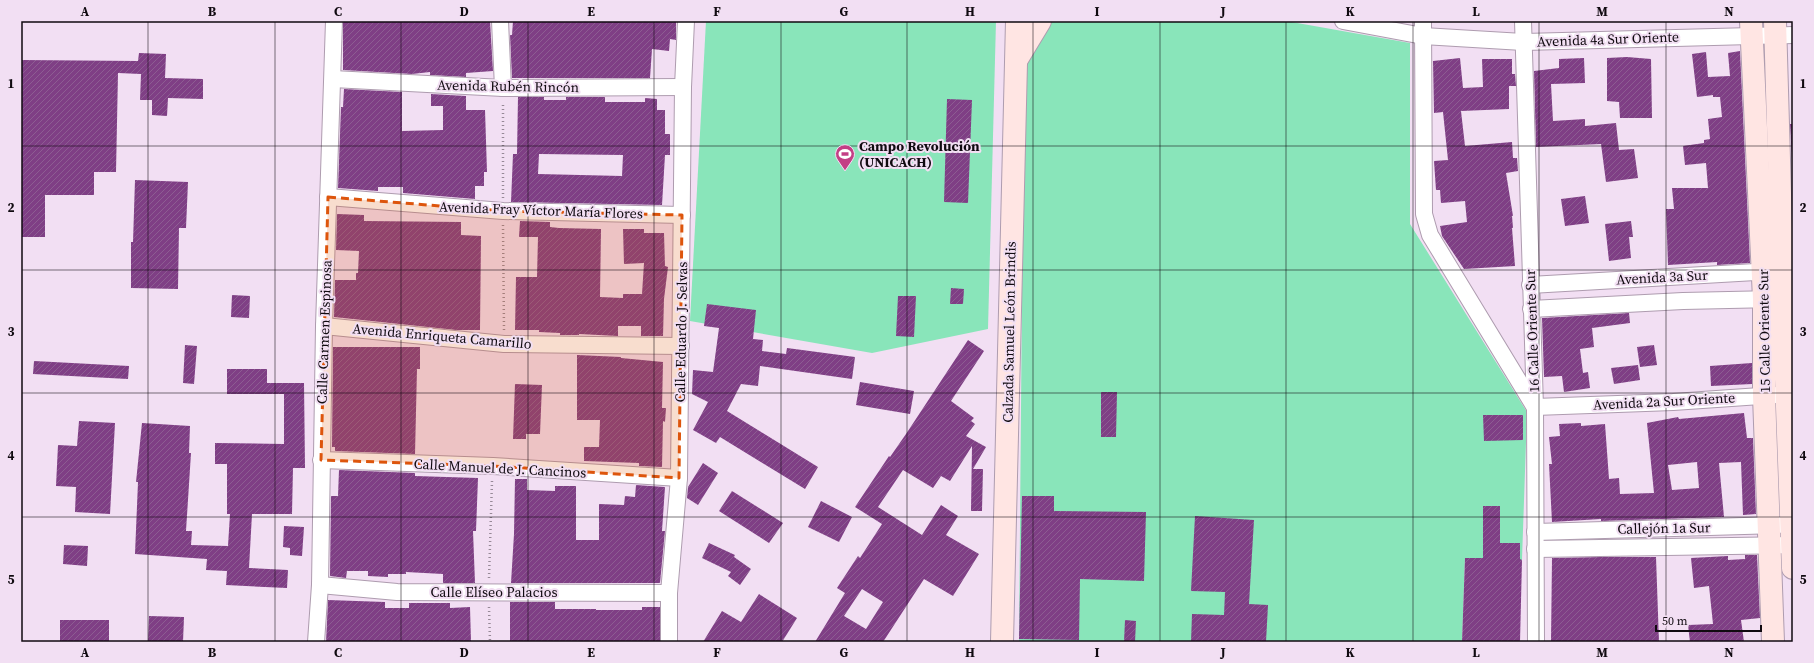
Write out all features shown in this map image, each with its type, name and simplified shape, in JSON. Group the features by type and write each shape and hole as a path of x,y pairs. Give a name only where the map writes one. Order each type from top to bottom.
{"main road":[{"name":"Calzada Samuel León Brindis","path":"1002,642 1017,21"},
{"path":"1016,60 1040,21"},
{"name":"15 Calle Oriente Sur","path":"1751,28 1779,271"},
{"name":"15 Calle Oriente Sur","path":"1782,31 1779,271 1780,298 1790,394 1793,568"},
{"name":"15 Calle Oriente Sur","path":"1773,642 1764,396 1780,298"}],"street":[{"name":"Calle Carmen Espinosa","path":"316,642 320,585 324,326 334,21"},
{"path":"500,21 503,88"},
{"name":"Calle Eduardo J. Selvas","path":"669,642 669,593 679,478 683,87 686,21"},
{"name":"Avenida 4a Sur Oriente","path":"1343,21 1423,28 1523,42 1751,28 1782,31"},
{"name":"16 Calle Oriente Sur","path":"1523,21 1530,285 1535,407 1536,642"},
{"path":"1423,28 1424,214 1430,235 1535,407"},
{"name":"Avenida Rubén Rincón","path":"333,79 503,88 683,87"},
{"name":"Avenida Fray Víctor María Flores","path":"328,197 503,211 682,215"},
{"name":"Avenida 3a Sur","path":"1530,285 1779,271"},
{"path":"1682,276 1683,301"},
{"name":"Avenida 3a Sur","path":"1531,309 1683,301 1780,298"},
{"name":"Avenida Enriqueta Camarillo","path":"324,326 504,344 681,346"},
{"name":"Avenida 2a Sur Oriente","path":"1535,407 1673,402 1790,394"},
{"name":"Calle Manuel de J. Cancinos","path":"321,460 493,466 679,478"},
{"name":"Callejón 1a Sur","path":"1535,532 1769,536"},
{"name":"Callejón 1a Sur","path":"1535,549 1793,535"},
{"name":"Calle Elíseo Palacios","path":"320,585 397,592 669,593"}],"path":[{"path":"490,642 488,592 493,466"}],"highlighted area":[{"path":"328,197 503,211 682,215 679,478 493,466 321,460"}],"green space":[{"name":"Campo Revolución (UNICACH)","path":"706,21 996,21 988,329 872,353 690,321"},
{"path":"1049,21 1286,21 1410,43 1410,224 1527,412 1522,560 1465,558 1462,642 1019,642 1024,59"}],"building":[{"path":"343,21 490,21 493,71 466,73 466,77 430,75 430,72 412,74 343,70"},
{"path":"513,21 676,22 676,40 670,39 669,51 652,49 650,78 512,78 510,35 512,35"},
{"path":"1740,51 1750,263 1717,265 1717,262 1668,265 1666,209 1674,209 1672,188 1708,188 1706,163 1685,165 1683,146 1704,143 1704,140 1710,139 1708,119 1722,117 1720,97 1713,97 1713,95 1697,97 1692,54 1706,52 1708,77 1730,76 1728,53"},
{"path":"139,53 166,54 165,78 203,79 203,99 168,98 167,116 152,115 152,100 140,100 141,74 118,73 116,172 94,172 94,195 45,195 45,237 21,237 21,60 138,61"},
{"path":"1627,57 1651,59 1652,118 1620,118 1619,102 1607,101 1607,58"},
{"path":"1460,58 1463,88 1483,87 1482,59 1512,59 1512,74 1515,74 1516,86 1509,86 1509,109 1461,111 1465,146 1512,142 1513,158 1517,158 1518,171 1506,173 1513,216 1512,228 1515,266 1464,269 1442,236 1440,226 1467,222 1465,201 1441,203 1440,190 1436,190 1434,161 1448,160 1443,112 1434,113 1433,61"},
{"path":"1584,58 1585,83 1551,84 1553,121 1585,119 1585,126 1616,123 1619,150 1634,149 1638,178 1606,182 1601,144 1536,147 1534,71 1559,68 1559,59"},
{"path":"344,89 402,92 402,131 443,130 443,106 431,106 431,94 466,96 466,110 485,110 487,172 484,172 484,186 475,186 475,199 403,193 403,187 378,187 378,191 338,188 341,107 343,107"},
{"path":"518,97 544,97 544,100 566,100 566,97 605,97 605,102 645,102 645,98 657,99 657,110 665,110 665,134 670,134 670,155 665,155 662,205 511,202 513,154 517,154","holes":["539,154 623,155 622,176 538,174"]},
{"path":"947,99 972,100 968,203 944,202"},
{"path":"1790,124 1793,124 1793,160 1792,160"},
{"path":"135,180 188,182 186,228 179,228 178,289 131,288 131,242 133,242"},
{"path":"1585,196 1589,223 1565,226 1561,199"},
{"path":"337,214 364,215 364,221 461,222 461,235 481,236 480,330 456,330 334,317 335,280 356,280 356,273 358,273 359,251 336,250"},
{"path":"520,221 550,222 550,227 559,228 601,229 600,297 623,298 623,294 642,294 644,263 624,264 623,229 644,229 644,233 664,233 665,266 668,267 664,299 663,336 641,336 641,326 618,326 618,336 579,334 560,335 560,333 539,332 539,330 515,330 516,277 537,277 538,237 519,237"},
{"path":"1631,221 1633,237 1629,237 1631,258 1609,261 1605,224"},
{"path":"951,288 964,289 963,304 950,304"},
{"path":"232,295 250,296 249,318 231,317"},
{"path":"898,296 916,296 914,337 896,336"},
{"path":"707,304 756,310 753,339 763,340 762,351 786,354 787,348 855,357 852,379 760,366 758,386 741,384 727,411 818,467 805,489 720,437 716,443 693,430 708,402 692,394 693,370 713,372 719,328 704,326"},
{"path":"1629,313 1630,323 1592,328 1594,347 1580,349 1583,373 1588,372 1590,388 1564,392 1562,376 1544,377 1542,318"},
{"path":"968,340 984,351 951,401 974,418 971,421 975,424 966,436 986,447 973,469 983,469 982,511 971,511 972,446 950,481 941,476 933,488 903,470 878,507 922,535 941,505 958,516 946,535 979,554 953,596 924,579 883,642 815,642 845,593 837,588 858,556 860,558 882,524 855,507 889,456 890,457","holes":["862,589 883,602 866,629 844,616"]},
{"path":"185,345 197,346 194,384 183,383"},
{"path":"1654,345 1657,365 1640,367 1637,347"},
{"path":"333,347 420,347 420,369 417,369 415,454 335,451 335,447 332,447"},
{"path":"577,355 621,357 663,362 662,408 666,408 665,422 663,421 662,467 639,466 639,463 584,461 584,447 599,447 600,420 577,420"},
{"path":"34,361 129,366 128,379 33,374"},
{"path":"1752,363 1752,384 1711,386 1710,366"},
{"path":"1638,365 1640,380 1614,384 1611,368"},
{"path":"227,369 267,369 267,383 304,383 305,468 293,468 292,514 252,514 249,568 288,570 287,588 226,585 227,571 206,570 207,559 135,554 138,482 136,482 142,423 190,426 189,453 191,453 186,531 192,531 191,545 228,546 230,514 227,514 227,464 215,464 215,443 284,444 284,394 227,394"},
{"path":"860,382 914,391 910,414 856,405"},
{"path":"515,384 542,385 540,434 526,434 526,439 513,439"},
{"path":"1101,392 1117,392 1116,437 1101,437"},
{"path":"1744,413 1747,438 1753,438 1756,514 1743,515 1741,462 1719,463 1724,517 1601,521 1601,519 1552,522 1549,464 1552,464 1549,437 1560,436 1559,424 1581,423 1581,426 1605,424 1609,479 1619,478 1620,494 1654,493 1647,423 1678,417 1679,419","holes":["1697,462 1699,488 1672,490 1668,465"]},
{"path":"1483,415 1523,415 1523,440 1484,441"},
{"path":"79,421 115,423 110,514 75,512 76,487 56,486 58,445 77,446"},
{"path":"703,463 718,473 698,505 687,498 688,487"},
{"path":"339,470 415,473 415,476 478,478 476,531 473,531 475,583 443,583 443,574 406,572 406,574 388,574 388,577 368,576 368,571 347,571 346,578 330,576 331,496 338,496"},
{"path":"515,479 527,479 527,490 555,491 555,486 576,486 576,540 599,540 599,504 624,505 625,496 635,497 636,485 665,487 662,531 665,531 660,583 511,583"},
{"path":"732,491 783,523 769,543 719,511"},
{"path":"1022,496 1054,496 1054,511 1146,512 1144,581 1080,579 1079,640 1019,639"},
{"path":"821,501 852,517 839,542 808,527"},
{"path":"1483,506 1500,506 1500,543 1520,543 1520,559 1522,560 1520,642 1462,642 1465,558 1483,558"},
{"path":"1195,516 1254,520 1249,604 1268,605 1266,642 1191,642 1192,614 1224,615 1225,592 1191,591"},
{"path":"284,526 304,527 302,556 290,555 290,548 283,547"},
{"path":"709,543 735,555 734,557 751,569 740,585 728,576 731,572 702,558"},
{"path":"64,545 88,546 87,566 63,564"},
{"path":"1745,555 1757,555 1760,618 1741,620 1744,642 1690,642 1688,625 1713,624 1709,586 1694,588 1691,558 1728,556 1728,560 1745,559"},
{"path":"1656,557 1659,642 1551,642 1552,558"},
{"path":"759,594 797,618 782,642 703,642 722,611 741,622"},
{"path":"328,600 385,602 385,608 409,608 409,603 450,603 450,608 470,607 471,642 326,642"},
{"path":"510,602 555,602 555,609 642,610 642,607 660,607 660,642 510,642"},
{"path":"149,616 184,617 183,642 148,642"},
{"path":"60,620 109,620 109,642 60,642"},
{"path":"1125,620 1136,621 1135,642 1124,642"}],"place":[{"name":"Campo Revolución (UNICACH)","path":"845,171"}]}
